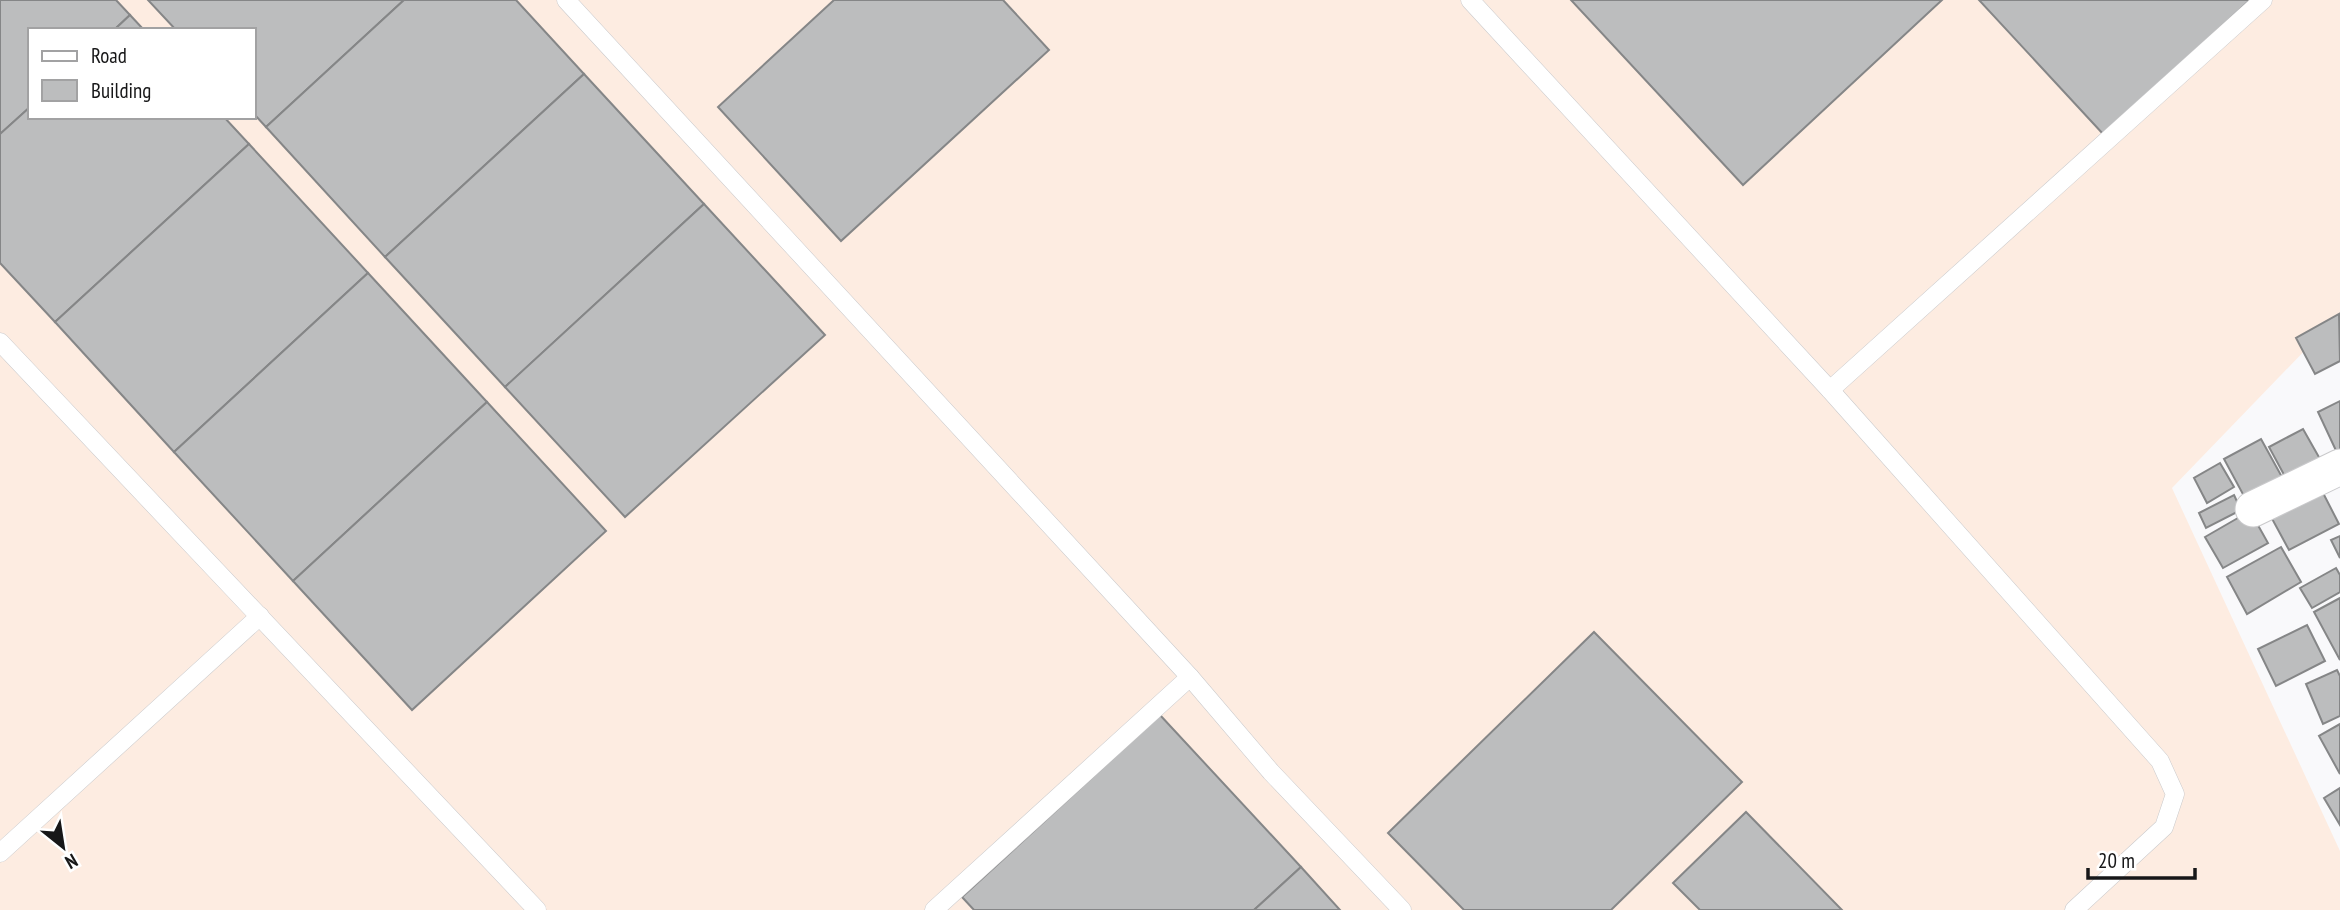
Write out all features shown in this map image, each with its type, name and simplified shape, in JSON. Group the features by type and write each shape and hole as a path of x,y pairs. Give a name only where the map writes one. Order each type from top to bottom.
{"street":[{"path":"2253,509 2340,467"}],"lane":[{"path":"566,0 1191,677 1271,772 1402,910"},
{"path":"1470,0 1830,390 2160,761 2175,793 2164,827 2074,910"},
{"path":"1830,390 2263,0"},
{"path":"0,342 537,910"},
{"path":"0,853 260,616"},
{"path":"934,910 1191,677"}],"shaded area":[{"path":"0,0 2340,0 2340,314 2172,488 2340,851 2340,910 0,910"}],"building":[{"path":"0,0 116,0 130,15 116,28 28,28 28,109 0,134"},
{"path":"148,0 404,0 266,127 256,116 256,28 174,28"},
{"path":"404,0 516,0 584,74 385,257 266,127"},
{"path":"834,0 1003,0 1049,50 841,241 718,107"},
{"path":"1571,0 1942,0 1743,185"},
{"path":"1979,0 2250,0 2104,135"},
{"path":"130,15 142,28 116,28"},
{"path":"584,74 704,204 505,387 385,257"},
{"path":"28,109 28,119 226,119 249,144 55,322 0,263 0,134"},
{"path":"249,144 368,273 174,452 55,322"},
{"path":"704,204 825,335 625,517 505,387"},
{"path":"368,273 487,402 293,581 174,452"},
{"path":"2339,314 2340,361 2315,374 2296,338"},
{"path":"2340,401 2340,457 2339,457 2318,412"},
{"path":"487,402 606,531 412,710 293,581"},
{"path":"2303,429 2324,466 2289,484 2269,447"},
{"path":"2261,439 2282,477 2245,498 2224,459"},
{"path":"2220,463 2234,487 2207,503 2194,478"},
{"path":"2321,489 2339,524 2289,550 2270,515"},
{"path":"2234,495 2241,510 2206,528 2199,513"},
{"path":"2250,511 2268,543 2223,568 2205,537"},
{"path":"2340,536 2340,558 2331,540"},
{"path":"2281,547 2301,582 2247,614 2227,577"},
{"path":"2336,568 2340,575 2340,592 2312,608 2300,588"},
{"path":"2340,598 2340,660 2314,612"},
{"path":"2307,625 2325,661 2276,686 2258,649"},
{"path":"1594,632 1742,782 1611,910 1464,910 1388,833"},
{"path":"2337,670 2340,676 2340,716 2323,724 2306,684"},
{"path":"1160,715 1301,867 1254,910 974,910 962,897"},
{"path":"2340,724 2340,774 2319,736"},
{"path":"2340,788 2340,825 2324,798"},
{"path":"1746,812 1842,910 1700,910 1673,883"},
{"path":"1301,867 1340,910 1254,910"}]}
